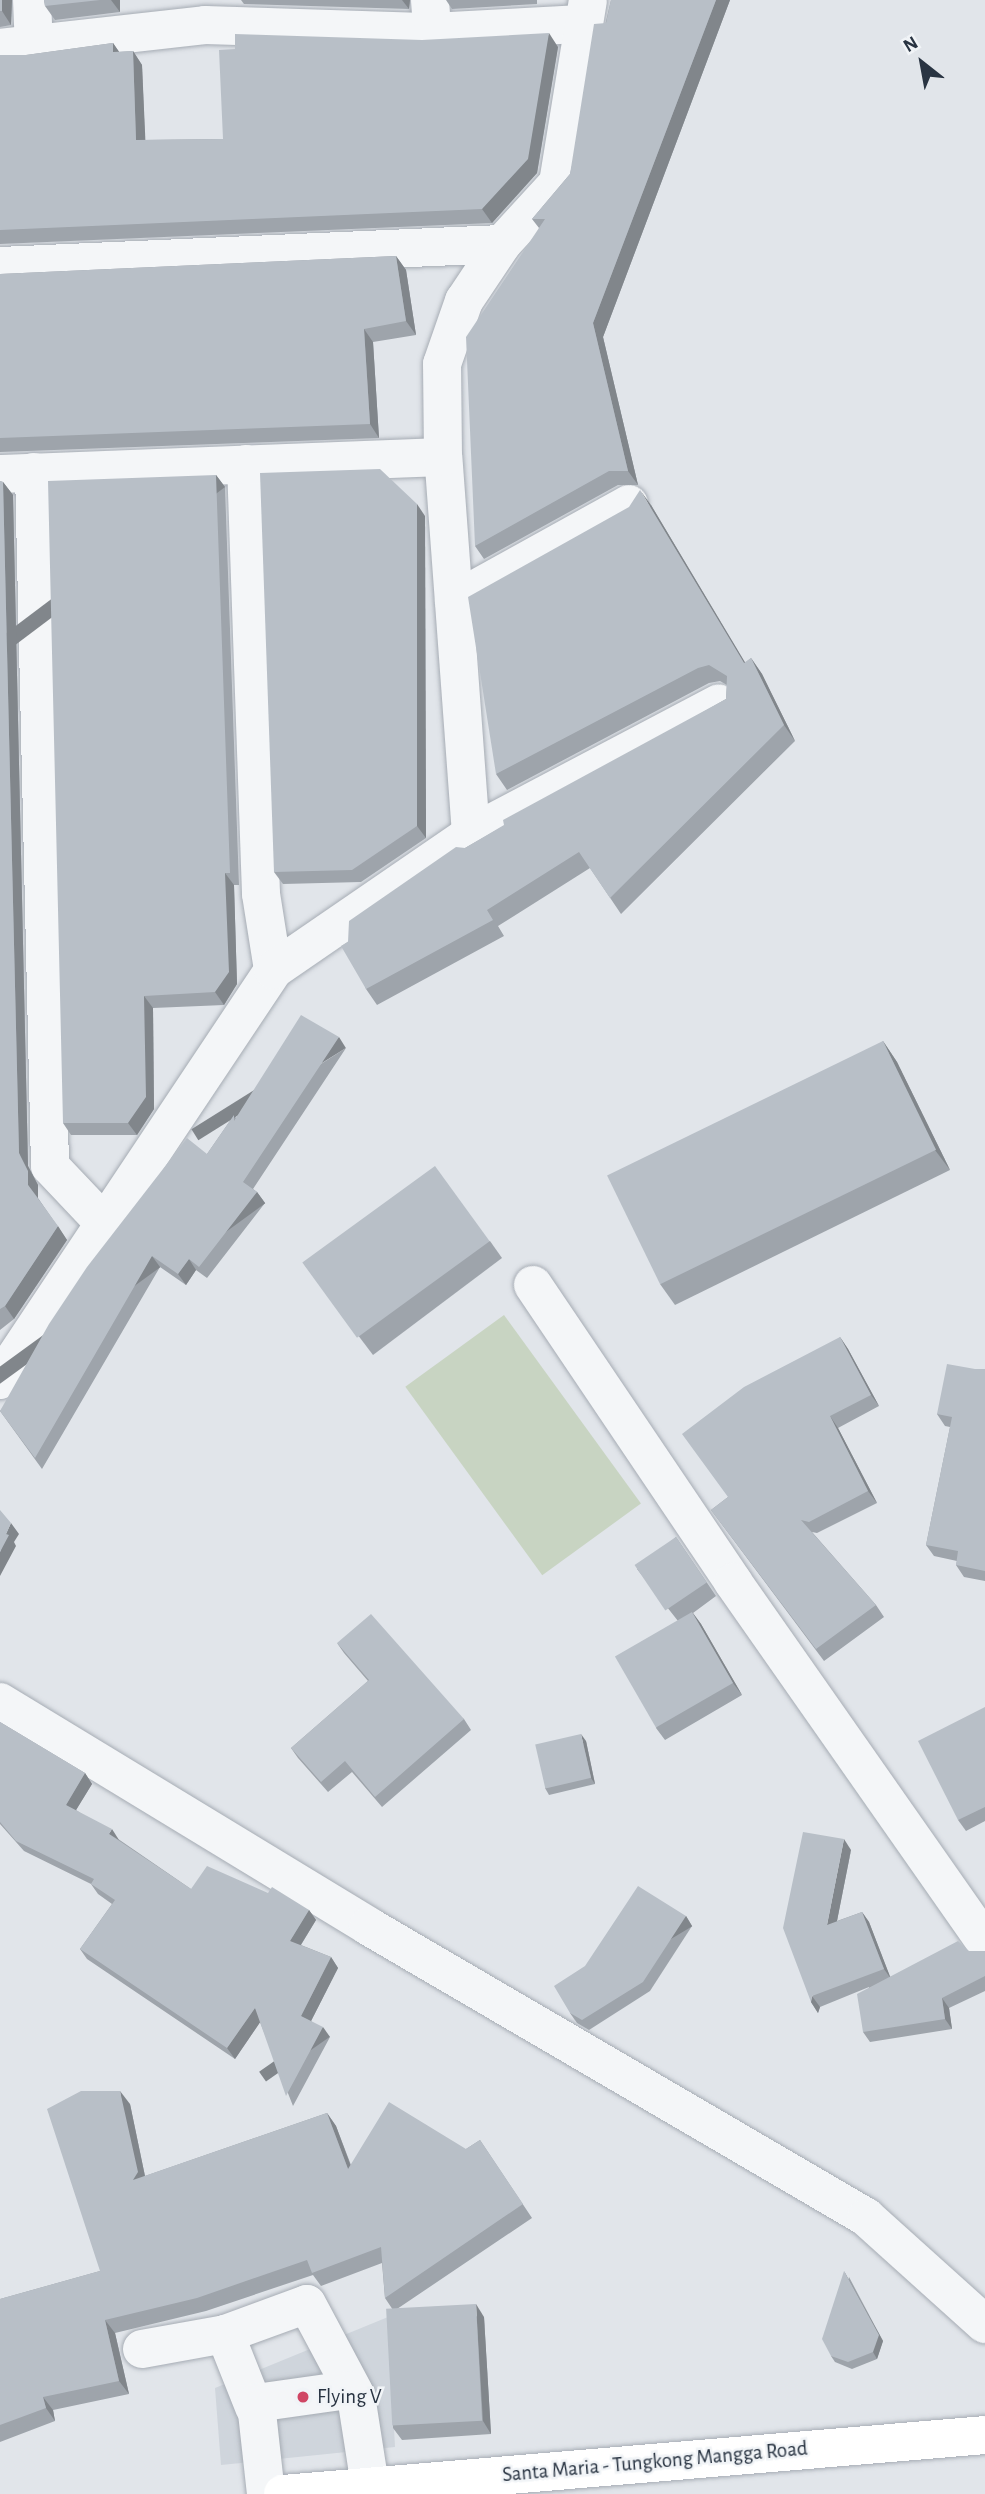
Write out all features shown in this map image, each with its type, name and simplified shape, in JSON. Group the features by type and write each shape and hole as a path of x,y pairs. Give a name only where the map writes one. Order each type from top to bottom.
{"main road":[{"name":"Santa Maria - Tungkong Mangga Road","path":"283,2494 985,2435"}],"street":[{"path":"32,0 17,48 205,13 431,16 585,12 558,183 502,244 464,301 442,364 443,457 471,834"},
{"path":"0,266 502,244"},
{"path":"104,1223 50,1166 17,473 443,457"},
{"path":"246,464 261,894 273,970"},
{"path":"454,600 629,503"},
{"path":"0,1380 273,970 471,834 719,703"},
{"path":"533,1284 985,1942"},
{"path":"0,1702 368,1926 866,2217 985,2324"},
{"path":"142,2349 225,2334 307,2304 354,2392 370,2485"},
{"path":"225,2334 254,2407 266,2494"},
{"path":"254,2407 260,2400 354,2392"}],"shaded area":[{"path":"388,2317 395,2447 221,2465 215,2388"}],"green space":[{"path":"504,1315 641,1504 542,1575 405,1387"}],"building":[{"path":"44,0 100,0 45,6"},
{"path":"611,0 716,0 593,323 628,471 609,471 475,546 466,337 545,219 532,219 570,174 594,24 606,23"},
{"path":"549,33 528,159 482,209 0,230 0,55 26,55 113,43 113,52 133,51 136,140 223,139 219,50 235,49 235,34 422,40"},
{"path":"396,256 406,321 364,329 370,424 0,438 0,274"},
{"path":"380,469 417,504 417,826 352,870 274,872 260,473"},
{"path":"216,475 230,873 225,873 229,972 215,992 144,996 146,1097 128,1123 63,1123 48,481"},
{"path":"0,481 3,482 19,1153 28,1171 28,1185 58,1226 5,1306 0,1309"},
{"path":"640,490 744,663 751,658 784,725 610,898 579,852 487,910 493,920 366,989 341,946 348,942 349,921 456,847 465,848 504,825 503,820 726,699 727,676 709,665 698,668 496,774 468,597 629,507"},
{"path":"301,1015 339,1037 243,1182 257,1192 199,1267 189,1259 178,1274 152,1256 35,1458 0,1411 49,1324 87,1267 187,1138 207,1154 234,1115 234,1121"},
{"path":"883,1041 936,1150 660,1284 607,1176"},
{"path":"435,1166 490,1241 357,1338 302,1262"},
{"path":"840,1337 871,1395 830,1416 868,1491 809,1522 801,1520 876,1605 816,1649 711,1510 728,1497 682,1434 744,1387"},
{"path":"947,1364 985,1369 985,1571 956,1565 958,1551 926,1545 952,1417 937,1414"},
{"path":"0,1510 11,1523 6,1534 9,1535 0,1552"},
{"path":"676,1537 707,1583 665,1611 635,1565"},
{"path":"692,1612 733,1683 656,1728 615,1656"},
{"path":"371,1614 464,1719 375,1797 345,1761 321,1782 291,1748 369,1680 337,1643"},
{"path":"985,1707 985,1807 958,1820 918,1741"},
{"path":"0,1722 85,1773 66,1805 112,1829 109,1834 191,1889 207,1866 268,1893 272,1887 309,1910 290,1941 331,1957 301,2016 323,2027 286,2096 255,2008 227,2048 80,1949 115,1900 91,1884 94,1879 16,1841 0,1822"},
{"path":"581,1734 591,1778 545,1788 535,1745"},
{"path":"803,1832 844,1839 827,1925 862,1912 884,1969 812,1996 811,2002 783,1928"},
{"path":"638,1886 686,1916 643,1982 582,2020 570,2013 554,1986 585,1966"},
{"path":"958,1941 969,1951 985,1951 985,1976 942,1998 945,2019 863,2032 857,1994"},
{"path":"81,2091 120,2091 138,2172 133,2180 327,2113 348,2169 389,2102 466,2149 480,2140 523,2204 385,2298 381,2247 312,2273 307,2260 197,2298 105,2320 119,2381 43,2397 46,2408 0,2425 0,2299 100,2271 47,2109"},
{"path":"844,2271 879,2335 873,2352 848,2362 831,2356 822,2339"},
{"path":"476,2304 482,2421 392,2426 386,2309"}],"place":[{"name":"Flying V","path":"303,2397"}]}
